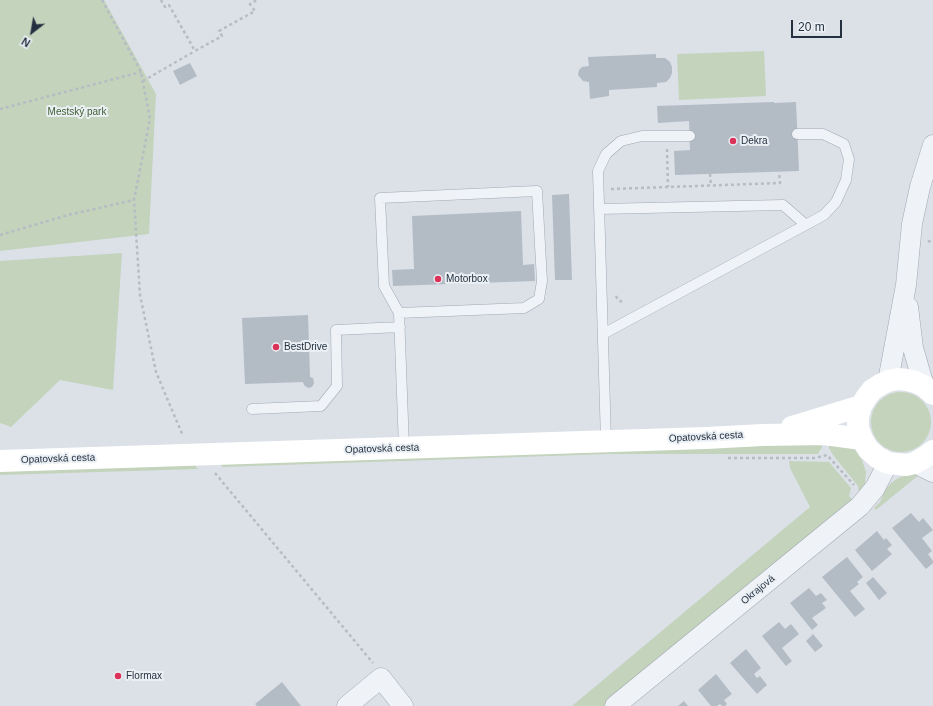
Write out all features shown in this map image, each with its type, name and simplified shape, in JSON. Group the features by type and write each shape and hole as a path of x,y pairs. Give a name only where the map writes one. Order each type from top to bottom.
{"street":[{"path":"888,381 906,286 912,224 920,187 933,144"},
{"path":"906,286 913,348 928,390"},
{"path":"928,390 907,380 898,379 888,381 880,385 872,390 861,406 858,417 858,428 868,449 877,458 888,463 924,467 925,458 933,450"},
{"name":"Opatovská cesta","path":"763,435 861,406"},
{"name":"Opatovská cesta","path":"0,461 763,435 824,434 862,439"},
{"name":"Okrajová","path":"615,706 860,506 875,488 888,463"},
{"path":"347,706 380,678 403,706"}],"lane":[{"path":"603,334 824,215 836,202 846,180 849,159 844,144 823,134 797,134"},
{"path":"606,441 598,171 606,154 621,141 642,136 690,136"},
{"path":"399,313 524,308 539,299 542,281 537,191 380,198 384,286 399,313 404,448"},
{"path":"599,208 783,205 806,225"},
{"path":"252,408 321,406 337,386 336,330 400,327"}],"path":[{"path":"102,0 141,72 143,81 150,119 134,200 140,295 156,372 184,439"},
{"path":"161,0 165,7 168,5 194,51"},
{"path":"143,81 222,36 219,31 254,11 250,4 257,0"},
{"path":"0,109 141,72"},
{"path":"667,136 668,187"},
{"path":"710,174 710,185"},
{"path":"0,235 68,215 134,200"},
{"path":"214,472 374,664 369,668"}],"green space":[{"name":"Mestský park","path":"0,0 104,0 156,94 149,234 0,251"},
{"path":"764,51 766,96 679,100 677,54"},
{"path":"122,253 113,390 60,380 11,427 0,423 0,261"},
{"path":"901,392 917,397 922,401 926,406 931,422 926,438 922,443 917,447 901,452 885,447 880,443 876,438 871,422 876,406 880,401 885,397"},
{"path":"821,442 822,447 818,454 609,454 222,467 221,463"},
{"path":"829,442 855,449 862,460 866,472 865,485 859,496 858,486 833,455 829,448"},
{"path":"789,461 829,462 851,488 849,496 854,502 604,706 572,706 810,507 790,468"},
{"path":"194,464 198,469 0,475 0,470"},
{"path":"910,474 920,474 876,510 874,508 880,502 885,490 891,483 898,478"}],"building":[{"path":"656,54 656,58 665,58 670,62 672,67 670,78 666,82 657,83 657,87 609,90 609,96 590,99 589,82 583,81 578,75 579,70 582,67 589,66 588,57"},
{"path":"190,63 197,76 180,85 173,71"},
{"name":"Dekra","path":"796,102 799,171 675,175 674,151 690,150 689,121 658,123 657,106"},
{"path":"569,194 572,280 555,280 552,195"},
{"path":"521,211 523,265 534,264 535,281 393,286 392,270 414,269 412,216"},
{"name":"BestDrive","path":"308,315 310,377 313,378 314,383 312,387 308,388 303,382 245,384 242,318"},
{"path":"911,513 919,522 923,518 933,530 922,538 932,551 928,554 933,563 926,569 892,528"},
{"path":"877,531 884,540 886,538 892,545 887,549 892,554 872,571 855,550"},
{"path":"847,557 863,577 857,582 859,584 850,591 865,609 855,617 822,577"},
{"path":"873,577 887,593 879,600 866,583"},
{"path":"809,588 816,596 821,593 827,600 822,603 826,608 812,618 818,625 812,630 790,603"},
{"path":"779,622 785,629 791,624 799,634 782,648 792,661 786,666 762,636"},
{"path":"813,634 823,646 815,652 806,641"},
{"path":"746,649 761,668 754,674 757,678 760,676 767,685 757,694 730,663"},
{"path":"716,674 732,694 724,700 727,704 725,706 720,704 717,706 711,706 698,690"},
{"path":"282,682 301,706 257,706 255,704"},
{"path":"684,701 688,706 678,706"}],"place":[{"name":"Dekra","path":"733,141"},
{"name":"Motorbox","path":"438,279"},
{"name":"BestDrive","path":"276,347"},
{"name":"Flormax","path":"118,676"}]}
